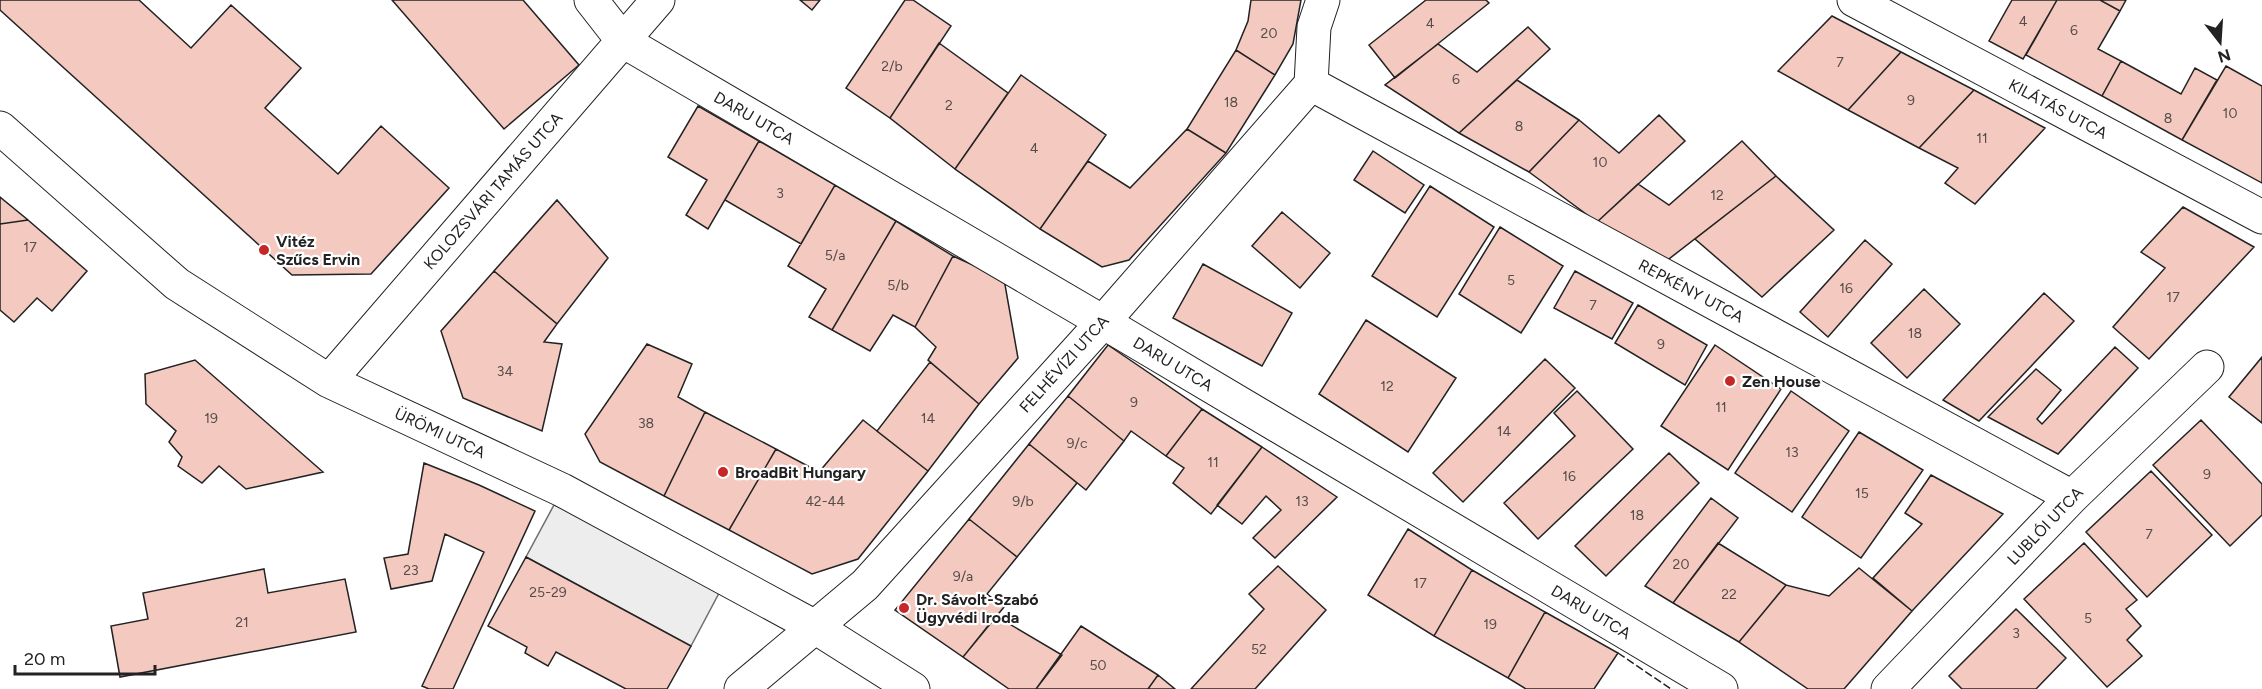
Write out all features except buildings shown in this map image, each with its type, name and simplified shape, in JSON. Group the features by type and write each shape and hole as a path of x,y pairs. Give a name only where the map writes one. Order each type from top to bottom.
{"street":[{"path":"591,0 623,41"},
{"name":"KOLOZSVÁRI TAMÁS UTCA","path":"329,381 658,0"},
{"path":"1311,84 1314,27 1323,0"},
{"name":"KILÁTÁS UTCA","path":"1854,0 2262,217"},
{"name":"DARU UTCA","path":"623,41 1103,322 1721,689"},
{"name":"FELHÉVÍZI UTCA","path":"741,689 865,585 1103,322 1311,84"},
{"name":"REPKÉNY UTCA","path":"1311,84 2072,497"},
{"name":"ÜRÖMI UTCA","path":"0,128 177,284 329,381 562,490 815,627 913,689"},
{"name":"LUBLÓI UTCA","path":"1888,689 2072,497 2207,367"}],"shaded area":[{"path":"562,490 727,578 691,646 526,557"}],"fence":[{"path":"1618,653 1671,689"}],"place":[{"name":"Vitéz Szűcs Ervin","path":"264,250"},
{"name":"Zen House","path":"1730,381"},
{"name":"BroadBit Hungary","path":"723,472"},
{"name":"Dr. Sávolt-Szabó Ügyvédi Iroda","path":"904,608"}]}
